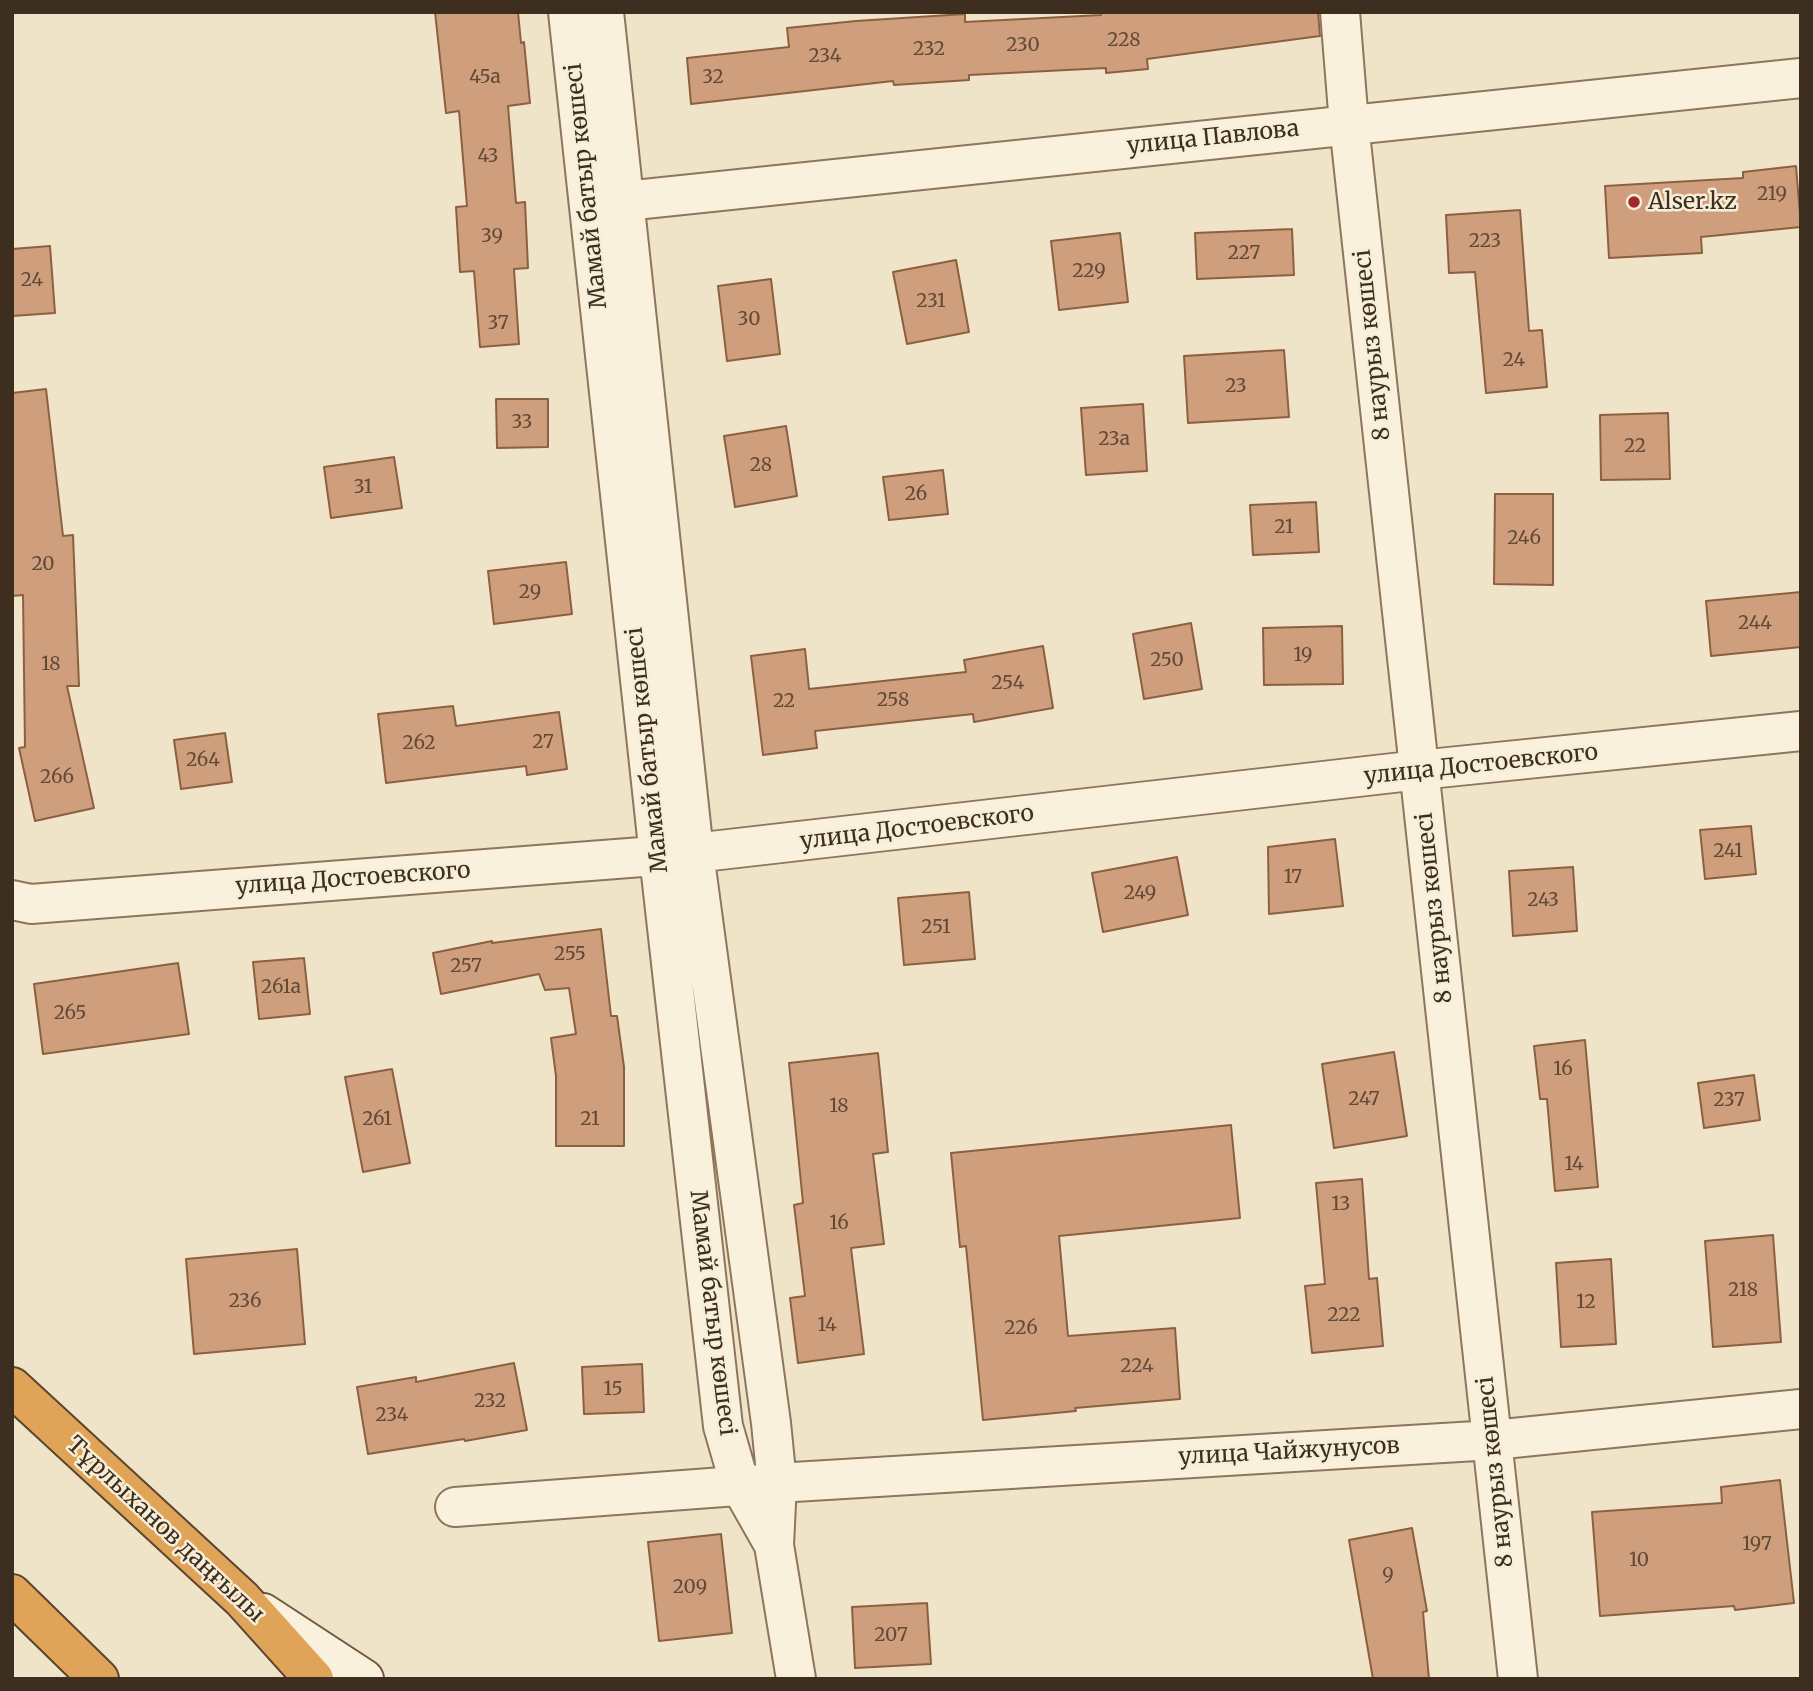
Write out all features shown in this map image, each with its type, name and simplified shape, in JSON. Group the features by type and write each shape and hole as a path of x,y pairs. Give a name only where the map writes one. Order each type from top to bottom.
{"highway":[{"name":"Тұрлыханов даңғылы","path":"12,1387 242,1599 314,1679"},
{"path":"12,1594 99,1679"}],"street":[{"name":"Мамай батыр көшесі","path":"568,12 676,855 770,1410 777,1483 774,1545"},
{"name":"Мамай батыр көшесі","path":"604,12 625,201 723,1426 740,1486 774,1545"},
{"name":"8 наурыз көшесі","path":"1340,12 1349,124 1518,1679"},
{"name":"улица Павлова","path":"625,201 1801,78"},
{"name":"улица Достоевского","path":"22,902 676,855 1419,770 1801,731"},
{"name":"улица Чайжунусов","path":"455,1507 777,1483 1493,1440 1801,1409"},
{"path":"774,1545 796,1679"},
{"path":"242,1599 363,1679"}],"building":[{"path":"435,12 518,12 530,103 508,106 516,203 525,202 528,268 514,269 519,344 480,347 474,271 460,272 456,207 467,206 459,111 446,113"},
{"path":"1101,12 1318,12 1320,36 1147,59 1148,69 1106,73 1106,68 969,75 969,80 894,85 893,81 691,104 687,58 789,47 787,28 965,14 965,22 1101,15"},
{"path":"1796,166 1801,227 1701,237 1702,253 1609,258 1605,186 1743,178 1743,172"},
{"path":"1520,210 1529,331 1542,330 1547,387 1486,393 1475,272 1449,273 1446,215"},
{"path":"1292,229 1294,275 1197,279 1195,233"},
{"path":"1120,233 1128,302 1059,310 1051,241"},
{"path":"50,246 55,313 12,316 12,249"},
{"path":"956,260 969,332 907,344 893,272"},
{"path":"771,279 780,354 727,361 718,286"},
{"path":"1284,350 1289,417 1188,423 1184,356"},
{"path":"46,389 63,536 73,535 79,686 67,686 94,808 35,821 19,748 25,747 23,595 12,596 12,393"},
{"path":"496,399 548,399 548,447 497,448"},
{"path":"1143,404 1147,471 1086,475 1081,408"},
{"path":"1668,413 1670,479 1601,480 1600,415"},
{"path":"786,426 797,496 735,507 724,436"},
{"path":"394,457 402,508 331,518 324,467"},
{"path":"943,470 948,514 889,520 883,477"},
{"path":"1495,494 1553,494 1553,585 1494,584"},
{"path":"1316,502 1319,552 1253,555 1250,505"},
{"path":"566,562 572,614 494,624 488,571"},
{"path":"1801,592 1801,647 1711,656 1706,601"},
{"path":"1191,623 1202,689 1144,699 1133,634"},
{"path":"1342,626 1343,684 1264,685 1263,628"},
{"path":"1043,646 1053,708 974,722 973,714 815,731 817,748 763,755 751,656 805,649 809,689 966,672 964,660"},
{"path":"453,706 456,726 559,712 567,769 527,775 526,766 386,783 378,714"},
{"path":"225,733 232,782 181,789 174,740"},
{"path":"1751,826 1756,874 1705,879 1700,830"},
{"path":"1335,839 1343,906 1269,914 1268,847"},
{"path":"1177,857 1188,915 1103,932 1092,873"},
{"path":"1573,867 1577,931 1513,936 1509,871"},
{"path":"969,892 975,959 904,965 898,898"},
{"path":"601,929 611,1016 617,1016 624,1067 624,1146 556,1146 556,1076 551,1038 576,1034 569,988 545,990 539,974 441,994 433,953 492,941"},
{"path":"304,958 310,1014 259,1019 253,962"},
{"path":"178,963 189,1034 43,1054 34,984"},
{"path":"1585,1040 1598,1187 1555,1191 1547,1099 1540,1099 1534,1046"},
{"path":"1394,1052 1407,1136 1334,1148 1322,1064"},
{"path":"878,1053 888,1152 873,1154 884,1244 851,1248 864,1354 798,1363 790,1298 805,1296 794,1205 803,1203 789,1063"},
{"path":"392,1069 410,1163 363,1172 345,1077"},
{"path":"1754,1075 1760,1120 1704,1128 1698,1083"},
{"path":"1231,1125 1240,1218 1059,1236 1068,1336 1175,1328 1180,1399 1075,1408 1076,1411 983,1420 966,1246 960,1247 951,1153"},
{"path":"1362,1179 1369,1279 1377,1278 1383,1346 1312,1353 1305,1286 1325,1284 1316,1183"},
{"path":"1773,1235 1781,1342 1713,1347 1705,1241"},
{"path":"297,1249 305,1344 194,1354 186,1259"},
{"path":"1611,1259 1616,1344 1561,1347 1556,1263"},
{"path":"514,1363 527,1430 368,1454 357,1387 416,1377 416,1382"},
{"path":"642,1364 644,1412 584,1414 582,1367"},
{"path":"1780,1480 1794,1603 1735,1610 1734,1606 1600,1616 1592,1512 1722,1503 1721,1487"},
{"path":"1412,1528 1427,1611 1423,1612 1429,1679 1373,1679 1349,1540"},
{"path":"721,1534 732,1633 659,1641 648,1542"},
{"path":"927,1603 931,1664 855,1668 852,1607"}],"place":[{"name":"Alser.kz","path":"1634,202"}]}
